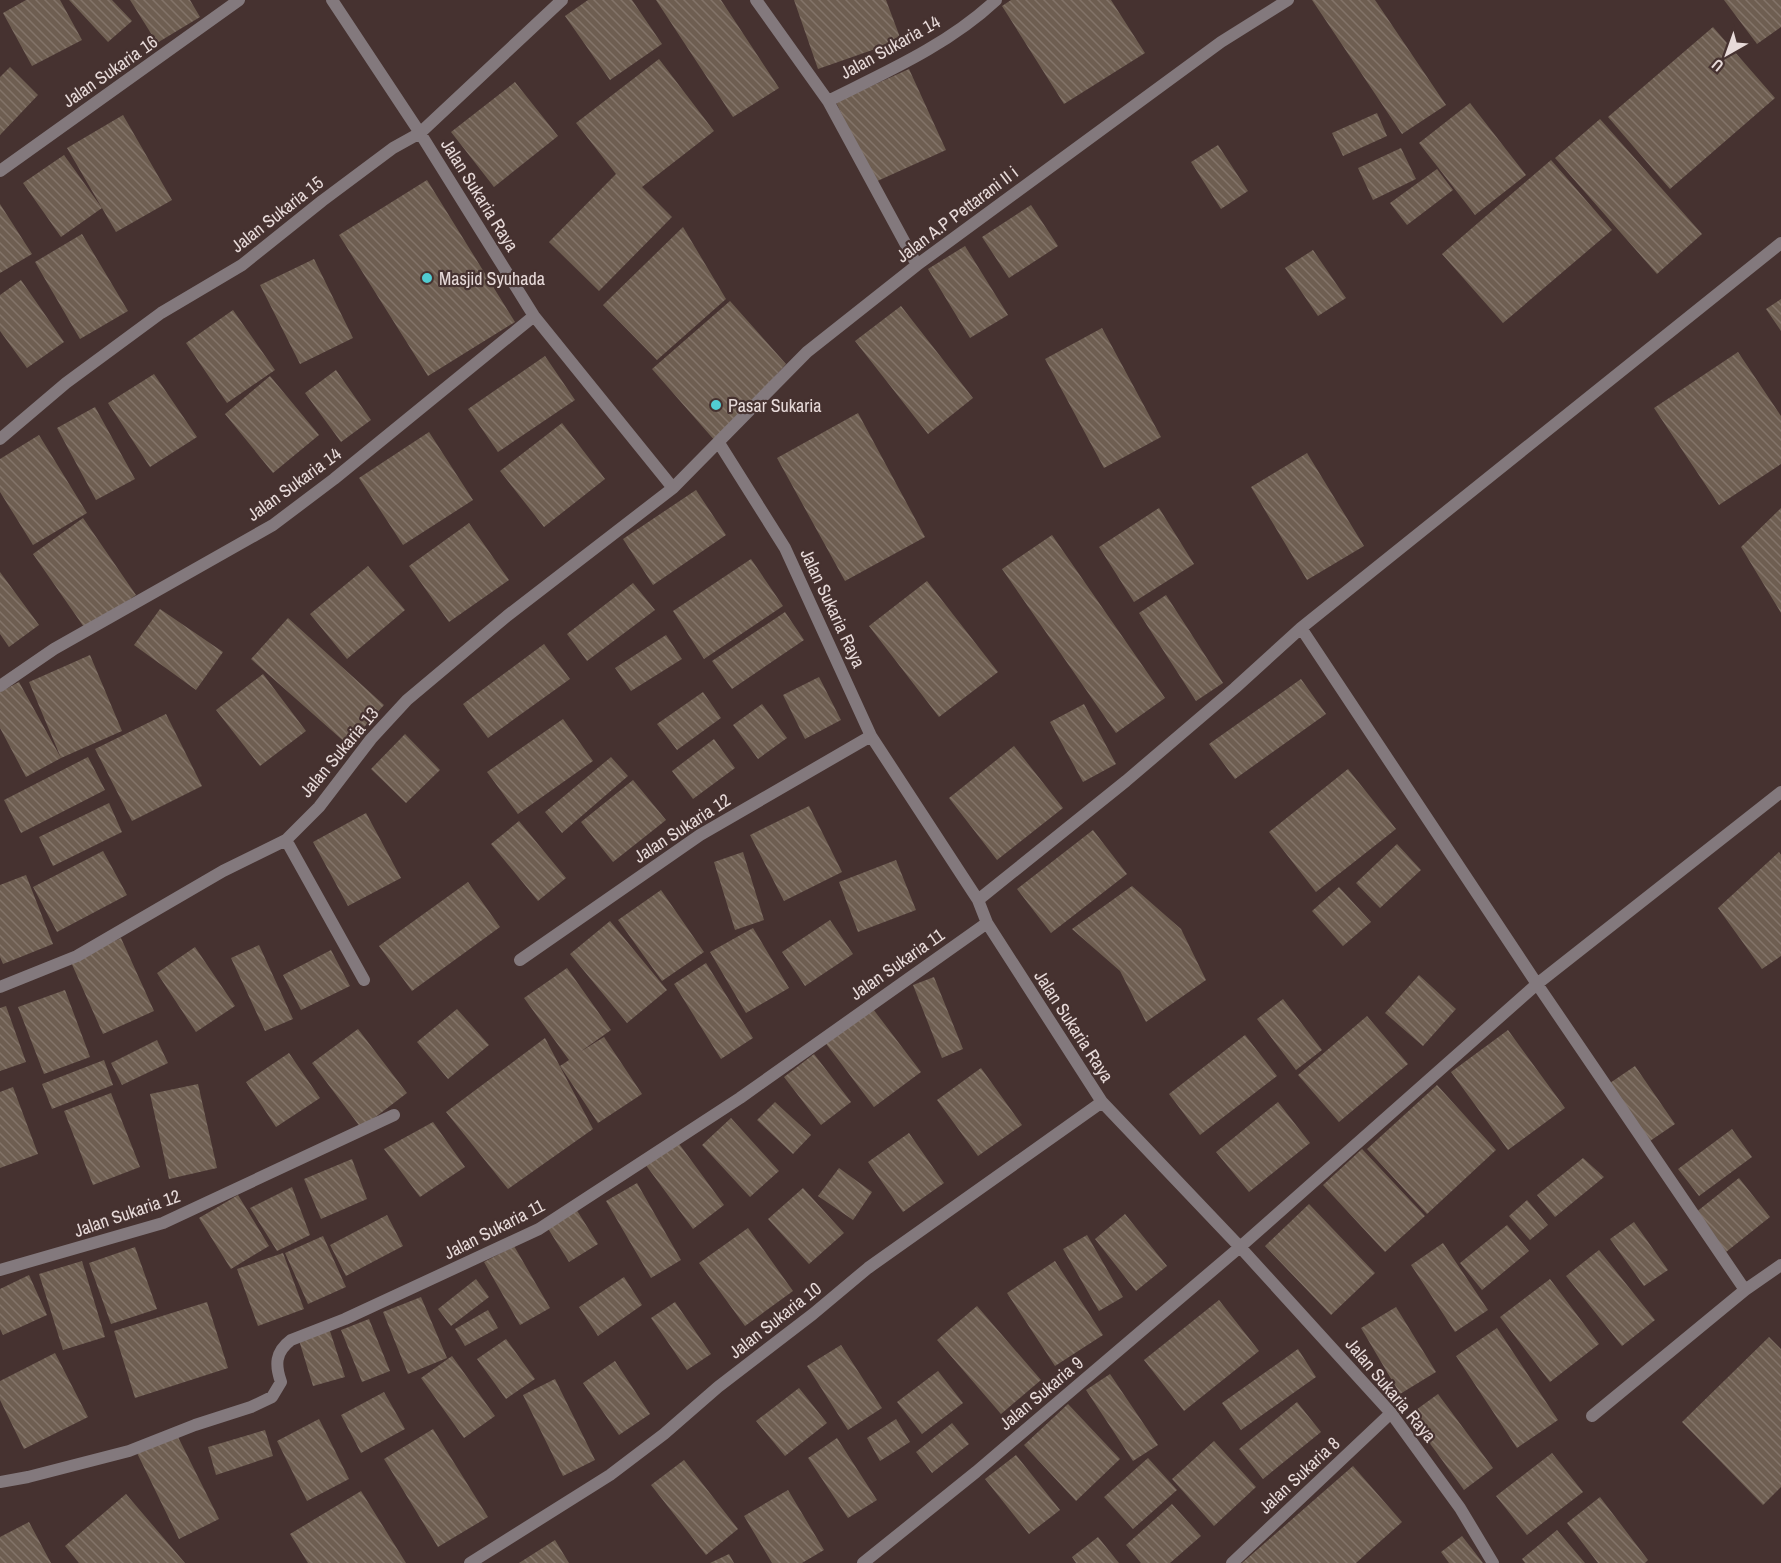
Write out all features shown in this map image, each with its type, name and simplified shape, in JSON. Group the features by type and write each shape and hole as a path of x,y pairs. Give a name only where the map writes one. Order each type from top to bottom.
{"street":[{"name":"Jalan Sukaria 16","path":"0,171 239,0"},
{"name":"Jalan Sukaria Raya","path":"332,0 420,133 534,316 673,488"},
{"name":"Jalan Sukaria 15","path":"0,439 66,383 161,313 242,265 384,155 420,133 562,0"},
{"path":"756,0 828,101 917,265"},
{"name":"Jalan Sukaria 14","path":"828,101 925,52 982,13 996,0"},
{"name":"Jalan A.P Pettarani II i","path":"673,488 807,352 917,265 1221,42 1288,0"},
{"path":"978,900 1125,781 1235,688 1301,628 1781,243"},
{"name":"Jalan Sukaria 14","path":"0,686 54,649 273,525 334,480 534,316"},
{"name":"Jalan Sukaria Raya","path":"719,442 785,548 871,736 978,900 987,923 1102,1102 1240,1247 1391,1413 1460,1508 1492,1563"},
{"name":"Jalan Sukaria 13","path":"0,987 77,956 223,871 286,840 319,807 371,739 407,700 507,616 673,488"},
{"path":"1301,628 1537,984 1745,1290"},
{"name":"Jalan Sukaria 12","path":"520,960 700,835 871,736"},
{"name":"Jalan Sukaria 9","path":"863,1563 985,1464 1240,1247 1537,984 1781,792"},
{"path":"286,840 363,980"},
{"name":"Jalan Sukaria 11","path":"0,1482 129,1451 272,1398 281,1382 276,1364 278,1355 291,1340 345,1319 539,1229 740,1098 987,923"},
{"name":"Jalan Sukaria 10","path":"470,1563 610,1475 664,1434 718,1387 813,1314 868,1268 1102,1102"},
{"name":"Jalan Sukaria 12","path":"0,1270 163,1223 394,1115"},
{"path":"1592,1416 1745,1290 1781,1265"},
{"name":"Jalan Sukaria 8","path":"1232,1563 1391,1413"}],"building":[{"path":"26,0 60,0 82,40 32,66 3,13"},
{"path":"69,0 112,0 132,21 108,42"},
{"path":"130,0 190,0 200,17 157,43"},
{"path":"588,0 632,0 662,44 610,80 565,16"},
{"path":"656,0 721,0 779,88 733,117"},
{"path":"794,0 886,0 901,40 818,69"},
{"path":"1011,0 1111,0 1145,53 1064,104 1002,6"},
{"path":"1312,0 1375,0 1446,105 1402,134"},
{"path":"1724,0 1781,0 1781,27 1757,44"},
{"path":"1713,27 1775,98 1670,189 1608,117"},
{"path":"659,59 714,131 642,187 672,217 599,291 549,242 616,174 576,123"},
{"path":"10,67 38,95 0,135 0,77"},
{"path":"909,69 946,150 873,183 836,102"},
{"path":"515,82 558,136 494,187 451,132"},
{"path":"1470,103 1526,175 1475,215 1419,143"},
{"path":"1377,113 1387,136 1343,156 1332,133"},
{"path":"123,115 172,200 116,232 67,148"},
{"path":"1600,119 1702,234 1657,274 1555,158"},
{"path":"1218,145 1248,191 1221,209 1191,162"},
{"path":"1401,148 1416,179 1373,200 1358,168"},
{"path":"64,155 102,208 61,237 23,183"},
{"path":"1551,160 1612,230 1503,323 1442,254"},
{"path":"1437,169 1453,190 1407,225 1390,203"},
{"name":"Masjid Syuhada","path":"427,180 515,322 428,376 339,235"},
{"path":"0,204 32,254 0,273"},
{"path":"1031,205 1058,246 1009,278 982,237"},
{"path":"683,227 726,299 657,360 603,305"},
{"path":"82,234 128,311 80,339 35,262"},
{"path":"965,246 1008,315 970,338 928,269"},
{"path":"1313,250 1346,298 1318,316 1285,268"},
{"path":"314,259 353,338 300,364 260,285"},
{"path":"21,280 64,342 27,368 0,331 0,295"},
{"path":"1781,299 1781,331 1766,309"},
{"name":"Pasar Sukaria","path":"730,301 786,364 716,442 652,369"},
{"path":"901,306 973,398 928,434 855,341"},
{"path":"233,310 275,370 227,403 186,343"},
{"path":"1102,328 1161,437 1104,468 1045,359"},
{"path":"1738,352 1781,416 1781,464 1719,505 1654,408"},
{"path":"545,356 575,400 498,452 468,409"},
{"path":"336,370 371,420 341,442 305,393"},
{"path":"154,374 197,437 150,467 108,403"},
{"path":"270,376 319,435 273,473 225,414"},
{"path":"95,407 135,479 96,500 57,428"},
{"path":"858,413 925,537 845,581 777,458"},
{"path":"562,423 605,479 544,527 500,471"},
{"path":"429,432 473,500 403,545 359,478"},
{"path":"39,435 87,513 33,545 0,492 0,459"},
{"path":"1307,453 1364,546 1307,580 1251,487"},
{"path":"696,490 726,535 653,585 623,539"},
{"path":"1159,508 1194,564 1134,602 1099,547"},
{"path":"1781,508 1781,613 1741,547"},
{"path":"83,518 136,595 86,630 33,554"},
{"path":"469,523 509,580 449,622 409,566"},
{"path":"1052,535 1165,698 1116,733 1002,569"},
{"path":"751,559 783,606 704,659 673,611"},
{"path":"368,566 405,610 347,659 310,614"},
{"path":"0,572 39,625 9,647 0,634"},
{"path":"927,581 998,672 939,717 869,626"},
{"path":"633,583 655,610 587,661 567,634"},
{"path":"1166,595 1223,683 1196,701 1139,613"},
{"path":"160,609 223,652 196,690 134,645"},
{"path":"785,612 804,640 732,689 712,661"},
{"path":"288,618 384,705 348,745 251,659"},
{"path":"666,635 682,659 631,691 615,668"},
{"path":"544,644 570,679 488,738 463,704"},
{"path":"90,655 122,731 61,758 29,682"},
{"path":"263,674 306,731 260,766 216,710"},
{"path":"819,677 841,720 805,739 783,695"},
{"path":"1301,679 1326,714 1235,779 1209,744"},
{"path":"19,682 61,758 26,777 0,728 0,692"},
{"path":"703,692 721,718 677,750 657,724"},
{"path":"762,704 787,738 758,759 733,725"},
{"path":"1084,704 1116,764 1083,782 1050,722"},
{"path":"166,714 202,786 132,821 95,749"},
{"path":"563,719 593,761 518,814 487,772"},
{"path":"405,734 440,770 406,803 371,769"},
{"path":"714,739 735,768 693,799 672,771"},
{"path":"1014,746 1063,808 997,860 949,798"},
{"path":"88,757 105,790 21,833 4,800"},
{"path":"611,757 628,776 562,833 545,812"},
{"path":"1348,769 1396,829 1316,892 1269,832"},
{"path":"633,780 666,820 613,862 581,822"},
{"path":"109,803 122,832 53,866 39,837"},
{"path":"809,806 842,872 784,901 750,835"},
{"path":"366,813 401,878 348,906 313,842"},
{"path":"519,821 566,878 538,901 491,844"},
{"path":"1093,830 1127,874 1051,933 1017,889"},
{"path":"1397,844 1421,870 1380,908 1356,883"},
{"path":"103,851 127,895 57,932 33,887"},
{"path":"743,852 764,920 735,930 714,862"},
{"path":"1779,852 1781,855 1781,956 1762,969 1718,908"},
{"path":"896,860 916,910 858,932 839,882"},
{"path":"26,875 53,944 3,964 0,957 0,885"},
{"path":"468,882 500,927 412,991 379,946"},
{"path":"1132,886 1181,929 1206,980 1146,1022 1120,971 1072,929"},
{"path":"1339,887 1371,922 1343,946 1312,911"},
{"path":"661,890 704,952 662,981 618,920"},
{"path":"830,920 853,954 805,986 782,952"},
{"path":"610,921 667,990 627,1023 570,954"},
{"path":"753,928 789,988 746,1013 710,952"},
{"path":"121,938 154,1011 103,1034 70,960"},
{"path":"259,945 293,1019 265,1031 231,958"},
{"path":"195,947 235,1006 196,1032 157,973"},
{"path":"331,950 350,986 301,1010 283,975"},
{"path":"706,963 753,1038 721,1059 674,984"},
{"path":"567,968 611,1030 580,1052 604,1037 642,1094 598,1123 560,1066 569,1060 524,998"},
{"path":"1419,975 1456,1009 1423,1046 1385,1013"},
{"path":"934,977 963,1049 942,1058 913,985"},
{"path":"65,990 90,1057 44,1074 18,1007"},
{"path":"1283,999 1322,1050 1296,1070 1257,1019"},
{"path":"870,1005 921,1072 874,1107 824,1041"},
{"path":"6,1006 26,1062 0,1071 0,1008"},
{"path":"457,1009 489,1045 448,1079 417,1042"},
{"path":"1367,1016 1408,1064 1339,1122 1298,1075"},
{"path":"358,1029 407,1093 361,1128 312,1063"},
{"path":"1508,1030 1565,1108 1508,1150 1451,1072"},
{"path":"1245,1035 1277,1076 1200,1135 1169,1094"},
{"path":"545,1038 593,1129 508,1189 446,1112"},
{"path":"157,1040 168,1063 122,1085 111,1063"},
{"path":"289,1053 320,1098 276,1127 246,1082"},
{"path":"814,1054 851,1102 821,1125 784,1077"},
{"path":"104,1060 113,1085 52,1109 42,1084"},
{"path":"1635,1066 1675,1124 1650,1141 1610,1083"},
{"path":"981,1068 1022,1125 978,1156 937,1100"},
{"path":"198,1084 217,1168 169,1179 150,1094"},
{"path":"1437,1085 1496,1150 1427,1214 1367,1149"},
{"path":"13,1087 38,1154 0,1168 0,1092"},
{"path":"111,1093 140,1167 93,1185 64,1111"},
{"path":"775,1102 811,1135 793,1154 757,1120"},
{"path":"1278,1102 1310,1143 1249,1192 1216,1152"},
{"path":"731,1118 779,1171 750,1197 702,1145"},
{"path":"433,1122 465,1167 420,1197 384,1149"},
{"path":"1732,1129 1752,1157 1699,1196 1678,1169"},
{"path":"909,1133 944,1183 903,1212 868,1162"},
{"path":"677,1141 724,1205 693,1229 645,1164"},
{"path":"1362,1149 1425,1216 1385,1252 1323,1185"},
{"path":"1583,1158 1604,1177 1555,1217 1537,1195"},
{"path":"352,1159 367,1199 321,1219 304,1179"},
{"path":"839,1168 872,1192 853,1220 818,1196"},
{"path":"1739,1178 1770,1217 1726,1252 1695,1213"},
{"path":"637,1183 681,1260 651,1278 606,1201"},
{"path":"292,1187 310,1235 277,1251 250,1208"},
{"path":"803,1188 844,1233 809,1264 768,1219"},
{"path":"238,1195 269,1246 231,1269 199,1218"},
{"path":"1527,1200 1548,1225 1530,1240 1509,1216"},
{"path":"1309,1204 1375,1273 1331,1315 1265,1246"},
{"path":"576,1209 598,1244 569,1262 547,1227"},
{"path":"1125,1214 1167,1266 1136,1291 1095,1239"},
{"path":"387,1215 403,1246 346,1276 330,1245"},
{"path":"1634,1222 1668,1270 1644,1286 1610,1239"},
{"path":"1507,1225 1529,1251 1482,1290 1460,1263"},
{"path":"748,1228 793,1291 745,1326 699,1263"},
{"path":"1087,1235 1123,1297 1099,1311 1063,1249"},
{"path":"323,1236 346,1287 308,1304 285,1253"},
{"path":"1443,1243 1488,1310 1455,1332 1411,1265"},
{"path":"514,1246 550,1308 520,1325 484,1262"},
{"path":"135,1247 157,1309 111,1324 89,1263"},
{"path":"1599,1250 1655,1320 1622,1346 1566,1276"},
{"path":"283,1253 304,1309 258,1326 237,1269"},
{"path":"82,1261 105,1337 63,1350 39,1274"},
{"path":"1055,1261 1103,1335 1055,1366 1007,1293"},
{"path":"29,1275 47,1315 3,1335 0,1329 0,1289"},
{"path":"624,1277 642,1305 598,1336 579,1307"},
{"path":"476,1279 489,1297 451,1326 438,1309"},
{"path":"1550,1279 1599,1344 1550,1382 1500,1317"},
{"path":"421,1297 447,1358 408,1374 383,1312"},
{"path":"1219,1300 1259,1351 1184,1411 1144,1360"},
{"path":"207,1302 228,1368 135,1398 114,1331"},
{"path":"675,1302 711,1354 687,1370 651,1318"},
{"path":"977,1306 1041,1380 1001,1414 937,1340"},
{"path":"1396,1307 1436,1372 1400,1394 1361,1328"},
{"path":"488,1310 498,1328 465,1346 455,1329"},
{"path":"369,1319 390,1371 362,1382 341,1330"},
{"path":"329,1328 345,1377 313,1386 298,1337"},
{"path":"1497,1328 1558,1420 1517,1448 1456,1356"},
{"path":"1769,1337 1781,1349 1781,1487 1763,1505 1682,1422"},
{"path":"506,1339 535,1379 506,1399 477,1359"},
{"path":"841,1345 882,1408 848,1430 807,1366"},
{"path":"1298,1349 1316,1377 1241,1430 1222,1403"},
{"path":"55,1353 88,1417 24,1449 0,1400 0,1381"},
{"path":"452,1356 495,1416 464,1438 421,1378"},
{"path":"615,1361 650,1414 619,1435 583,1383"},
{"path":"938,1371 963,1403 922,1434 897,1402"},
{"path":"1110,1374 1158,1445 1133,1461 1086,1390"},
{"path":"555,1379 595,1460 563,1476 523,1395"},
{"path":"799,1388 827,1423 785,1456 756,1421"},
{"path":"384,1392 405,1429 361,1453 341,1415"},
{"path":"1438,1394 1493,1468 1464,1490 1409,1415"},
{"path":"1297,1402 1321,1432 1263,1479 1239,1449"},
{"path":"1068,1404 1120,1459 1076,1501 1024,1445"},
{"path":"319,1419 349,1479 307,1501 277,1441"},
{"path":"896,1419 910,1442 880,1461 867,1438"},
{"path":"952,1423 969,1444 932,1473 916,1452"},
{"path":"433,1429 488,1517 438,1547 384,1459"},
{"path":"265,1430 273,1456 216,1475 208,1447"},
{"path":"176,1433 219,1519 179,1539 137,1453"},
{"path":"837,1438 877,1500 848,1518 808,1458"},
{"path":"1214,1441 1256,1487 1214,1526 1172,1479"},
{"path":"1552,1453 1583,1492 1527,1535 1496,1496"},
{"path":"1016,1455 1060,1510 1029,1534 985,1479"},
{"path":"1148,1458 1177,1490 1133,1529 1104,1497"},
{"path":"684,1460 738,1529 706,1555 651,1485"},
{"path":"1353,1466 1402,1522 1356,1563 1242,1563"},
{"path":"788,1490 824,1550 802,1563 772,1563 744,1516"},
{"path":"361,1491 406,1563 308,1563 290,1534"},
{"path":"126,1494 185,1563 79,1563 65,1546"},
{"path":"1600,1497 1648,1560 1645,1563 1598,1563 1567,1523"},
{"path":"1172,1504 1201,1536 1170,1563 1141,1563 1126,1545"},
{"path":"29,1522 51,1563 0,1563 0,1537"},
{"path":"1557,1530 1585,1563 1525,1563 1522,1559"},
{"path":"1462,1536 1483,1563 1449,1563 1441,1552"},
{"path":"1098,1537 1119,1563 1076,1563 1072,1557"},
{"path":"555,1540 569,1563 519,1563"},
{"path":"729,1554 734,1563 710,1563"}],"place":[{"name":"Masjid Syuhada","path":"427,278"},
{"name":"Pasar Sukaria","path":"716,405"}]}
